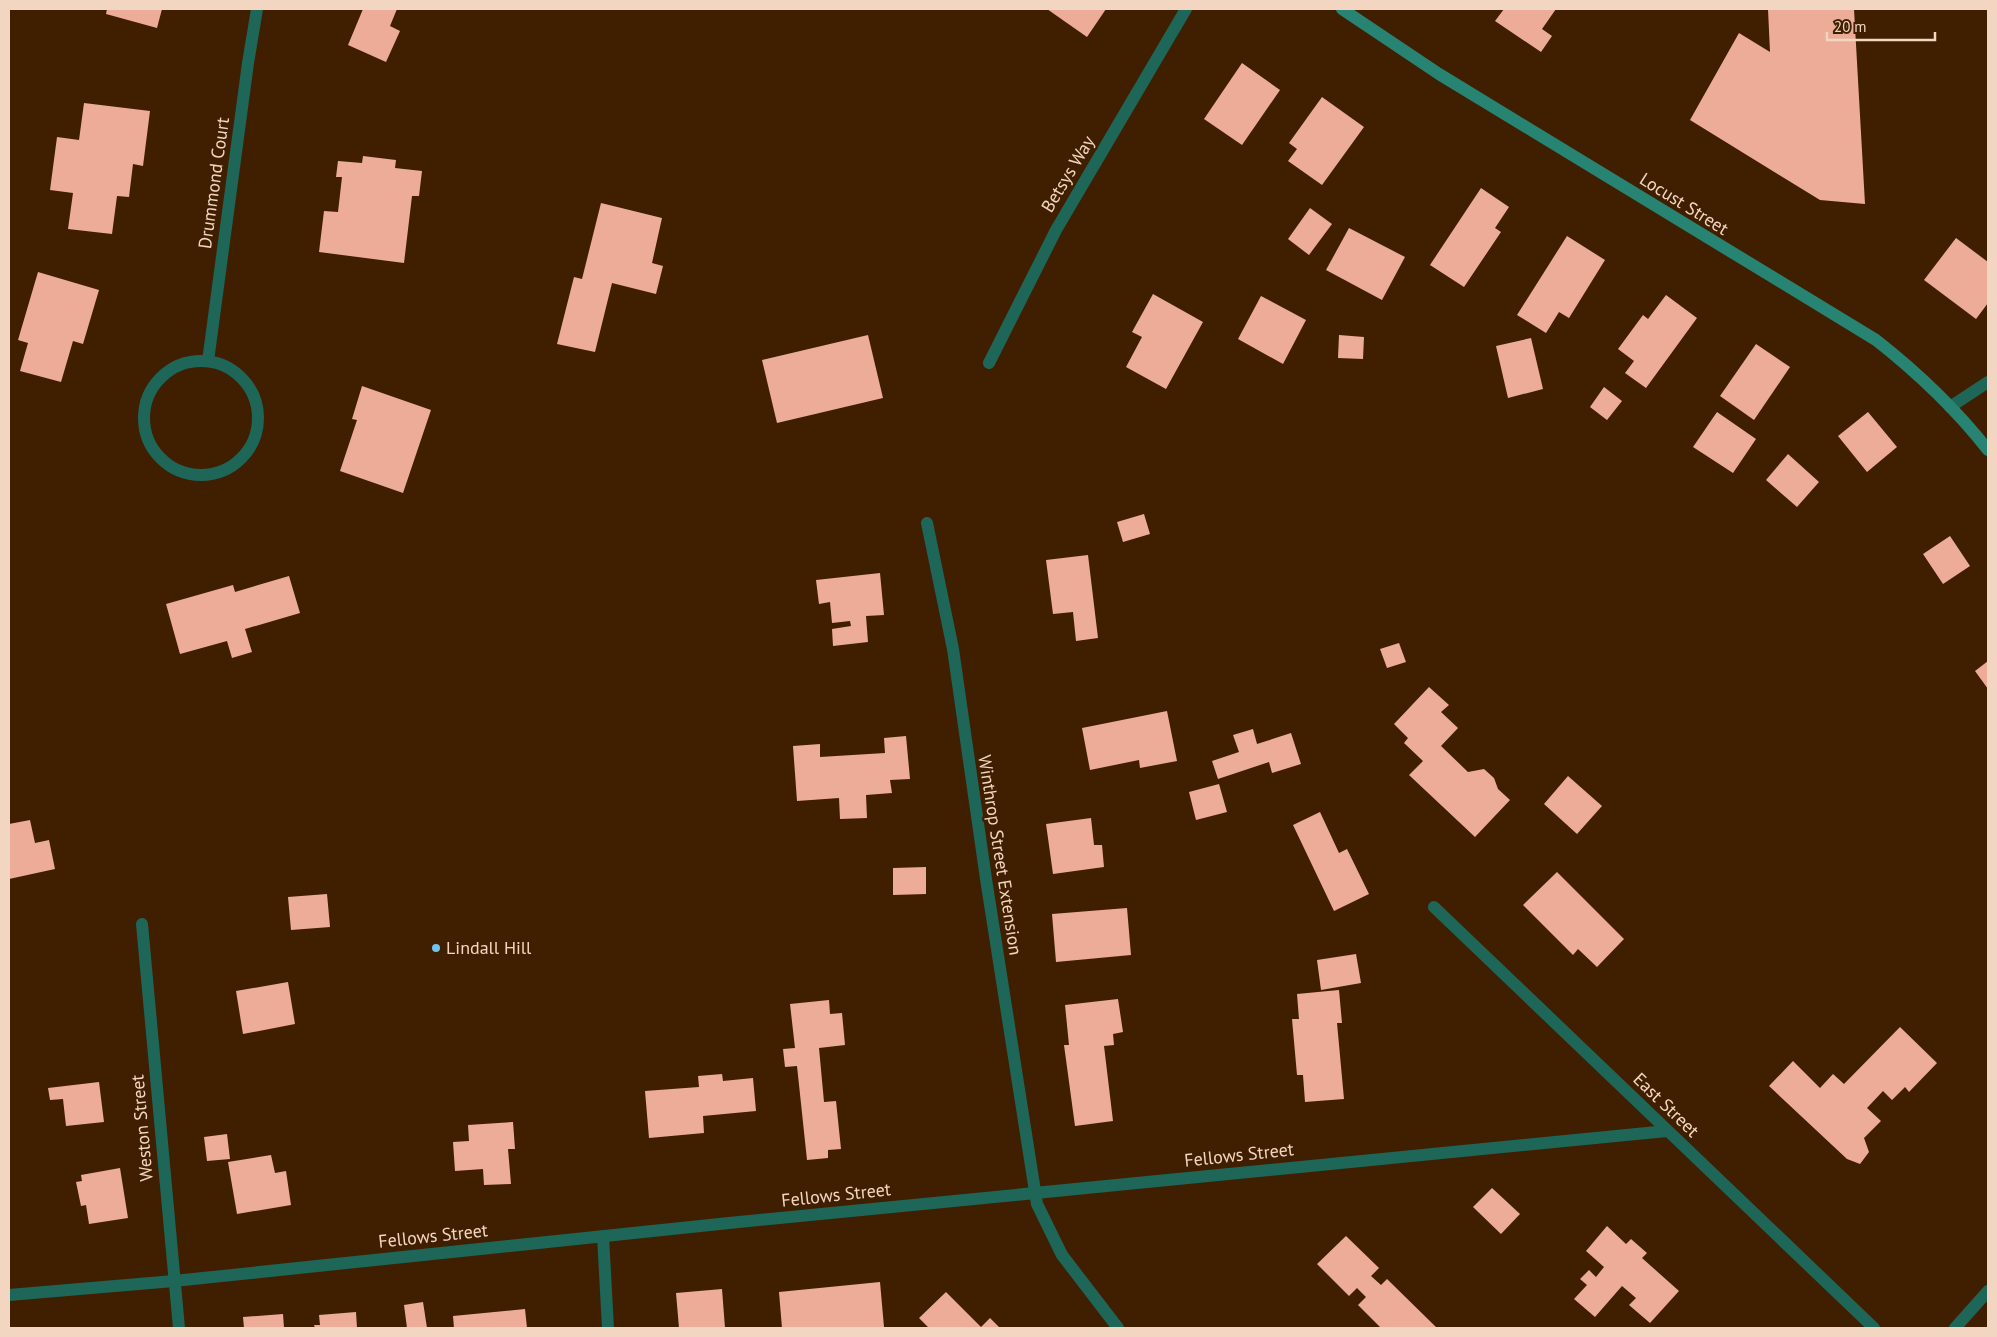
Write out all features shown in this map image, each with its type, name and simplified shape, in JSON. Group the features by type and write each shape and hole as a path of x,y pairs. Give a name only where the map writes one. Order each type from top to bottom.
{"main road":[{"name":"Locust Street","path":"1342,9 1439,74 1876,340 1914,370 1966,422 1988,450"}],"street":[{"name":"Drummond Court","path":"208,361 246,72 257,9"},
{"name":"Betsys Way","path":"989,363 1056,230 1186,9"},
{"path":"208,361 224,365 238,374 248,385 256,400 258,423 251,446 241,459 228,469 213,474 196,475 180,471 166,463 155,451 147,437 144,420 146,404 152,389 162,376 176,367 192,362 208,361"},
{"path":"1950,407 1988,382"},
{"name":"Winthrop Street Extension","path":"927,524 953,649 986,879 1035,1192 1038,1204 1062,1255 1118,1328"},
{"name":"East Street","path":"1434,907 1874,1328"},
{"name":"Weston Street","path":"142,924 179,1328"},
{"name":"Fellows Street","path":"9,1296 174,1281 1035,1192 1668,1131"},
{"path":"603,1236 608,1328"},
{"path":"1955,1328 1988,1291"}],"building":[{"path":"107,9 162,9 157,28 106,14"},
{"path":"363,9 397,9 390,26 400,31 386,62 348,45"},
{"path":"1047,9 1106,9 1087,37"},
{"path":"1504,9 1556,9 1542,29 1552,36 1541,52 1495,21"},
{"path":"1768,9 1854,9 1865,204 1820,200 1690,120 1739,33 1770,52"},
{"path":"1242,63 1280,90 1242,145 1204,119"},
{"path":"1322,97 1364,127 1322,185 1288,161 1297,149 1289,143"},
{"path":"84,103 150,111 143,166 133,164 129,197 117,196 112,234 68,229 73,193 50,190 57,137 79,140"},
{"path":"363,156 396,160 395,168 422,171 419,196 412,196 404,263 319,252 324,211 338,212 342,177 336,177 338,161 362,163"},
{"path":"1481,188 1509,207 1495,228 1501,232 1464,287 1430,265"},
{"path":"601,203 662,218 652,263 663,266 656,294 612,283 595,352 557,344 574,277 582,279"},
{"path":"1310,208 1332,224 1309,255 1288,239"},
{"path":"1349,228 1405,257 1382,300 1326,270"},
{"path":"1567,236 1605,260 1569,318 1559,312 1546,333 1517,315"},
{"path":"1956,238 1988,262 1988,303 1976,319 1924,280"},
{"path":"38,272 99,290 83,344 73,341 61,382 20,371 28,343 18,340"},
{"path":"1153,294 1203,322 1166,389 1126,367 1142,337 1132,332"},
{"path":"1666,295 1697,318 1646,388 1625,373 1634,361 1618,349 1643,315 1648,319"},
{"path":"1261,296 1306,320 1283,364 1238,339"},
{"path":"868,335 883,398 777,423 762,360"},
{"path":"1339,335 1364,337 1363,359 1338,358"},
{"path":"1531,338 1543,389 1508,398 1496,346"},
{"path":"1756,344 1790,367 1754,420 1720,396"},
{"path":"362,386 431,410 403,493 340,471 357,420 352,419"},
{"path":"1604,387 1622,401 1607,420 1590,407"},
{"path":"1717,412 1756,439 1733,473 1693,447"},
{"path":"1868,412 1897,447 1867,472 1838,436"},
{"path":"1788,454 1819,482 1797,507 1766,480"},
{"path":"1144,514 1150,534 1123,542 1117,522"},
{"path":"1950,536 1970,566 1943,584 1923,554"},
{"path":"1088,555 1098,638 1076,641 1073,612 1053,614 1046,560"},
{"path":"880,573 884,615 866,616 868,642 833,646 832,629 851,626 850,621 832,623 830,602 819,604 816,580"},
{"path":"289,576 300,613 245,629 252,652 232,658 227,641 180,654 166,604 233,585 235,592"},
{"path":"1399,643 1406,662 1387,668 1380,649"},
{"path":"1988,661 1988,689 1975,671"},
{"path":"1429,687 1449,705 1441,712 1458,728 1441,746 1468,772 1484,769 1494,778 1498,789 1510,800 1475,837 1409,775 1423,761 1404,743 1408,738 1394,724"},
{"path":"1167,711 1177,761 1140,768 1139,760 1090,770 1082,728"},
{"path":"1253,729 1257,744 1291,733 1301,764 1272,773 1269,762 1218,779 1212,761 1239,752 1233,735"},
{"path":"906,736 910,779 890,780 892,793 866,795 867,818 840,819 839,798 797,801 793,746 820,744 820,757 885,753 884,738"},
{"path":"1568,776 1602,806 1577,834 1544,804"},
{"path":"1219,784 1227,812 1196,820 1189,792"},
{"path":"1320,812 1339,853 1347,849 1369,894 1334,911 1293,825"},
{"path":"1091,818 1094,845 1102,845 1104,867 1053,874 1046,824"},
{"path":"30,820 35,843 49,840 55,869 9,879 9,824"},
{"path":"926,867 926,894 893,895 893,868"},
{"path":"1557,872 1624,939 1597,967 1578,949 1573,955 1523,905"},
{"path":"327,894 330,927 291,930 288,897"},
{"path":"1127,908 1131,955 1056,962 1052,914"},
{"path":"1356,954 1361,983 1321,990 1317,960"},
{"path":"288,982 295,1024 243,1034 236,991"},
{"path":"1339,990 1342,1023 1337,1023 1344,1099 1305,1102 1303,1075 1297,1075 1292,1019 1299,1019 1297,994"},
{"path":"1118,999 1123,1032 1113,1034 1114,1045 1104,1046 1113,1121 1075,1126 1064,1045 1069,1045 1065,1005"},
{"path":"829,1000 830,1014 842,1013 845,1045 819,1048 824,1102 836,1101 841,1149 828,1150 828,1158 807,1160 797,1066 785,1067 783,1049 795,1048 790,1004"},
{"path":"1900,1027 1937,1063 1909,1092 1905,1087 1892,1100 1883,1091 1867,1108 1881,1121 1864,1138 1869,1152 1860,1164 1847,1159 1769,1086 1793,1061 1820,1088 1833,1074 1844,1084"},
{"path":"722,1074 723,1081 753,1078 756,1111 703,1116 704,1133 649,1138 645,1091 699,1087 698,1076"},
{"path":"99,1082 104,1122 66,1126 63,1099 50,1100 48,1088"},
{"path":"513,1122 515,1149 508,1149 511,1184 484,1185 483,1169 455,1171 453,1142 469,1141 468,1125"},
{"path":"227,1134 230,1159 207,1161 204,1137"},
{"path":"271,1155 275,1173 286,1171 291,1205 237,1214 228,1162"},
{"path":"120,1168 128,1218 89,1224 86,1205 81,1206 76,1182 82,1181 81,1175"},
{"path":"1492,1188 1520,1214 1501,1234 1473,1207"},
{"path":"1607,1226 1626,1244 1631,1239 1647,1253 1642,1258 1679,1291 1650,1323 1629,1305 1636,1298 1622,1286 1595,1317 1574,1299 1587,1285 1580,1279 1589,1270 1596,1277 1604,1267 1586,1251"},
{"path":"1346,1236 1379,1268 1371,1276 1381,1285 1387,1279 1437,1328 1381,1328 1358,1305 1366,1297 1357,1288 1349,1296 1317,1264"},
{"path":"880,1282 884,1327 782,1328 779,1292"},
{"path":"722,1289 725,1328 679,1328 676,1293"},
{"path":"946,1292 981,1327 990,1318 1000,1328 929,1328 919,1318"},
{"path":"423,1302 427,1328 407,1328 404,1305"},
{"path":"525,1309 527,1328 454,1328 453,1316"},
{"path":"356,1312 357,1328 315,1328 314,1325 320,1325 319,1315"},
{"path":"283,1314 284,1328 244,1328 243,1317"}],"place":[{"name":"Lindall Hill","path":"436,948"}]}
